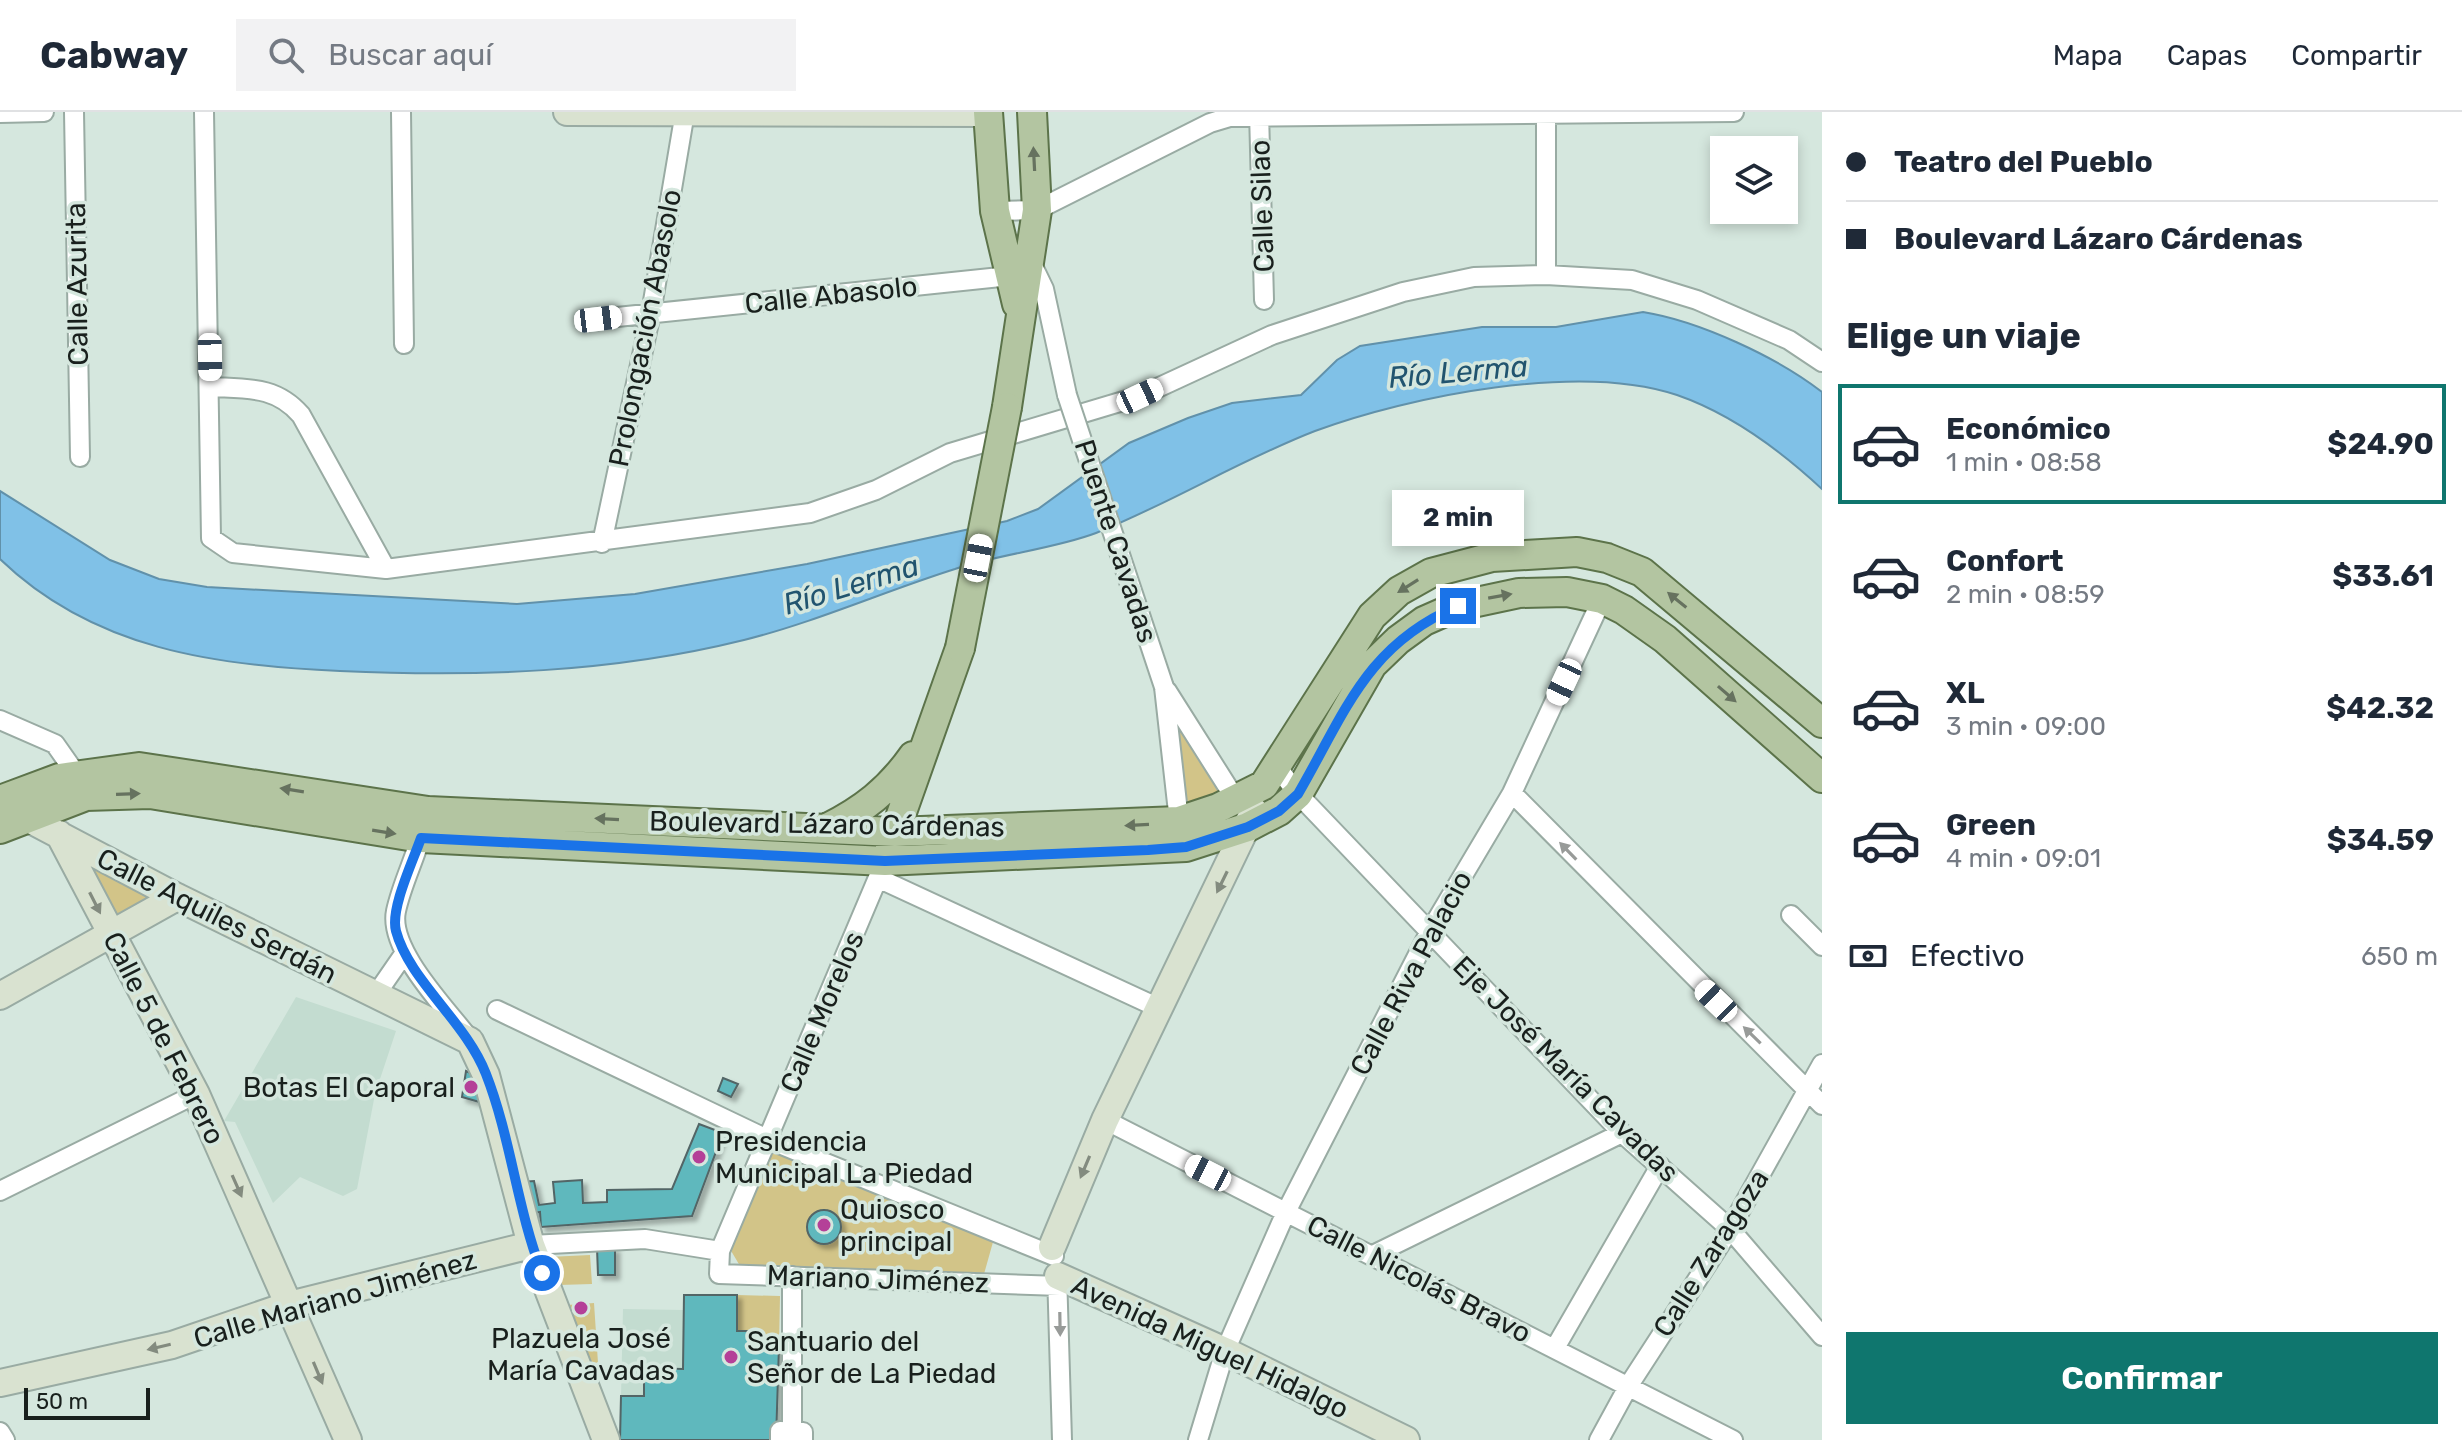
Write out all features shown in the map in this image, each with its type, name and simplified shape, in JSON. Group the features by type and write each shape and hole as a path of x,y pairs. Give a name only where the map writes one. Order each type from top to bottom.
{"main road":[{"path":"882,870 960,648 1007,407 1020,320 1020,268 1037,210 1032,112"},
{"path":"988,113 995,211 1020,268"},
{"path":"1271,776 1372,616 1399,591 1431,573 1492,557 1577,552 1607,558 1642,572 1822,723"},
{"path":"1613,605 1642,572"},
{"name":"Boulevard Lázaro Cárdenas","path":"0,829 27,818 82,785 421,838 882,870 1186,847 1248,827 1279,811 1298,794 1372,665 1424,621 1458,606 1519,593 1567,592 1613,605 1665,639 1822,778"},
{"path":"824,829 859,812 879,797 897,779 930,733"},
{"name":"Boulevard Lázaro Cárdenas","path":"3,799 82,785 139,767 428,811 895,832 1179,821 1236,800 1271,776"},
{"path":"916,774 930,811 950,830"}],"street":[{"path":"0,113 44,112"},
{"name":"Calle Azurita","path":"74,112 80,457"},
{"path":"204,112 211,387 211,538 233,553 386,569 602,543 810,513 876,490 950,453 1140,396 1272,335 1403,292 1460,280 1546,275 1632,280 1697,300 1789,340 1822,362"},
{"path":"401,112 404,344"},
{"path":"567,112 988,113"},
{"path":"995,211 1037,210 1210,123 1259,114 1734,112"},
{"name":"Prolongación Abasolo","path":"602,543 651,313 685,113"},
{"name":"Calle Silao","path":"1259,114 1264,300"},
{"path":"1546,114 1546,275"},
{"name":"Calle Abasolo","path":"598,319 1020,268"},
{"name":"Puente Cavadas","path":"1020,268 1044,289 1067,395 1164,687"},
{"path":"211,387 268,390 287,398 301,415 386,569"},
{"name":"Calle Riva Palacio","path":"1198,1440 1225,1351 1286,1212 1430,931 1512,793 1613,605"},
{"path":"1164,687 1236,800"},
{"path":"1164,687 1179,821"},
{"path":"0,720 55,744 82,785"},
{"path":"1062,1440 1056,1266 1105,1120 1271,776"},
{"name":"Eje José María Cavadas","path":"1271,776 1298,794 1622,1133 1730,1229 1822,1336"},
{"path":"1512,793 1822,1105"},
{"path":"3,799 27,818 59,834"},
{"path":"428,811 396,912 395,929 404,954 470,1041 486,1075 531,1245 606,1440"},
{"name":"Calle Aquiles Serdán","path":"59,834 177,897 470,1041"},
{"name":"Calle 5 de Febrero","path":"59,834 196,1094 348,1440"},
{"path":"882,870 1161,1009"},
{"name":"Calle Morelos","path":"720,1251 882,870"},
{"path":"1,993 177,897"},
{"path":"1791,915 1822,946"},
{"path":"375,996 404,954"},
{"path":"497,1010 767,1139 1056,1266"},
{"name":"Calle Zaragoza","path":"1599,1440 1629,1385 1730,1229 1822,1064"},
{"path":"0,1191 196,1094"},
{"name":"Calle Nicolás Bravo","path":"1105,1120 1733,1440"},
{"path":"1373,1255 1622,1133"},
{"path":"1555,1348 1660,1166"},
{"name":"Calle Mariano Jiménez","path":"0,1383 172,1345 289,1305 531,1245 645,1239 720,1251"},
{"name":"Mariano Jiménez","path":"720,1251 719,1274 792,1276 1056,1266"},
{"name":"Avenida Miguel Hidalgo","path":"1056,1266 1406,1440"},
{"path":"792,1276 792,1437"},
{"path":"0,1432 5,1440"}],"shaded area":[{"path":"1157,667 1237,786 1172,812"},
{"path":"72,846 163,902 113,927"},
{"path":"296,997 396,1031 375,1094 357,1189 343,1196 300,1177 273,1203 235,1122 224,1121"},
{"path":"770,1145 993,1242 984,1274 740,1266 730,1249"},
{"path":"590,1255 592,1284 559,1285 548,1257"},
{"path":"737,1295 780,1296 779,1346 752,1346 752,1331 737,1331"},
{"path":"594,1303 598,1363 589,1362 567,1305"},
{"path":"623,1309 684,1310 683,1369 645,1369 644,1396 621,1396"}],"water":[{"name":"Río Lerma","path":"1643,312 1688,323 1737,342 1783,366 1822,392 1822,489 1754,434 1717,412 1677,395 1637,386 1592,382 1495,388 1398,406 1315,431 1096,533 955,569 771,633 644,660 493,673 294,668 202,657 158,647 116,633 75,614 36,589 0,559 0,491 110,560 159,579 207,587 517,604 635,594 807,564 1007,521 1038,509 1129,443 1232,403 1301,395 1337,360 1360,346 1482,327 1556,327"}],"building":[{"name":"Botas El Caporal","path":"466,1071 477,1076 483,1103 462,1097"},
{"path":"723,1078 738,1084 731,1097 718,1091"},
{"name":"Presidencia Municipal La Piedad","path":"699,1124 723,1133 692,1216 541,1227 540,1212 527,1214 521,1182 534,1181 539,1205 555,1203 553,1182 582,1180 583,1203 607,1202 607,1190 672,1189"},
{"name":"Quiosco principal","path":"824,1210 836,1215 841,1227 836,1239 824,1244 812,1239 807,1227 812,1215"},
{"path":"597,1248 615,1248 615,1275 598,1275"},
{"name":"Santuario del Señor de La Piedad","path":"684,1295 737,1295 737,1331 753,1331 752,1346 779,1346 776,1440 620,1440 621,1396 644,1396 644,1368 683,1369"}],"place":[{"name":"Botas El Caporal","path":"471,1087"},
{"name":"Presidencia Municipal La Piedad","path":"699,1157"},
{"name":"Quiosco principal","path":"824,1225"},
{"name":"Plazuela José María Cavadas","path":"581,1308"},
{"name":"Santuario del Señor de La Piedad","path":"731,1357"}],"route":[{"path":"542,1273 531,1245 486,1075 470,1041 404,954 395,929 396,912 421,838 885,861 1186,847 1248,827 1279,811 1298,794 1372,665 1424,621 1458,606"}]}
